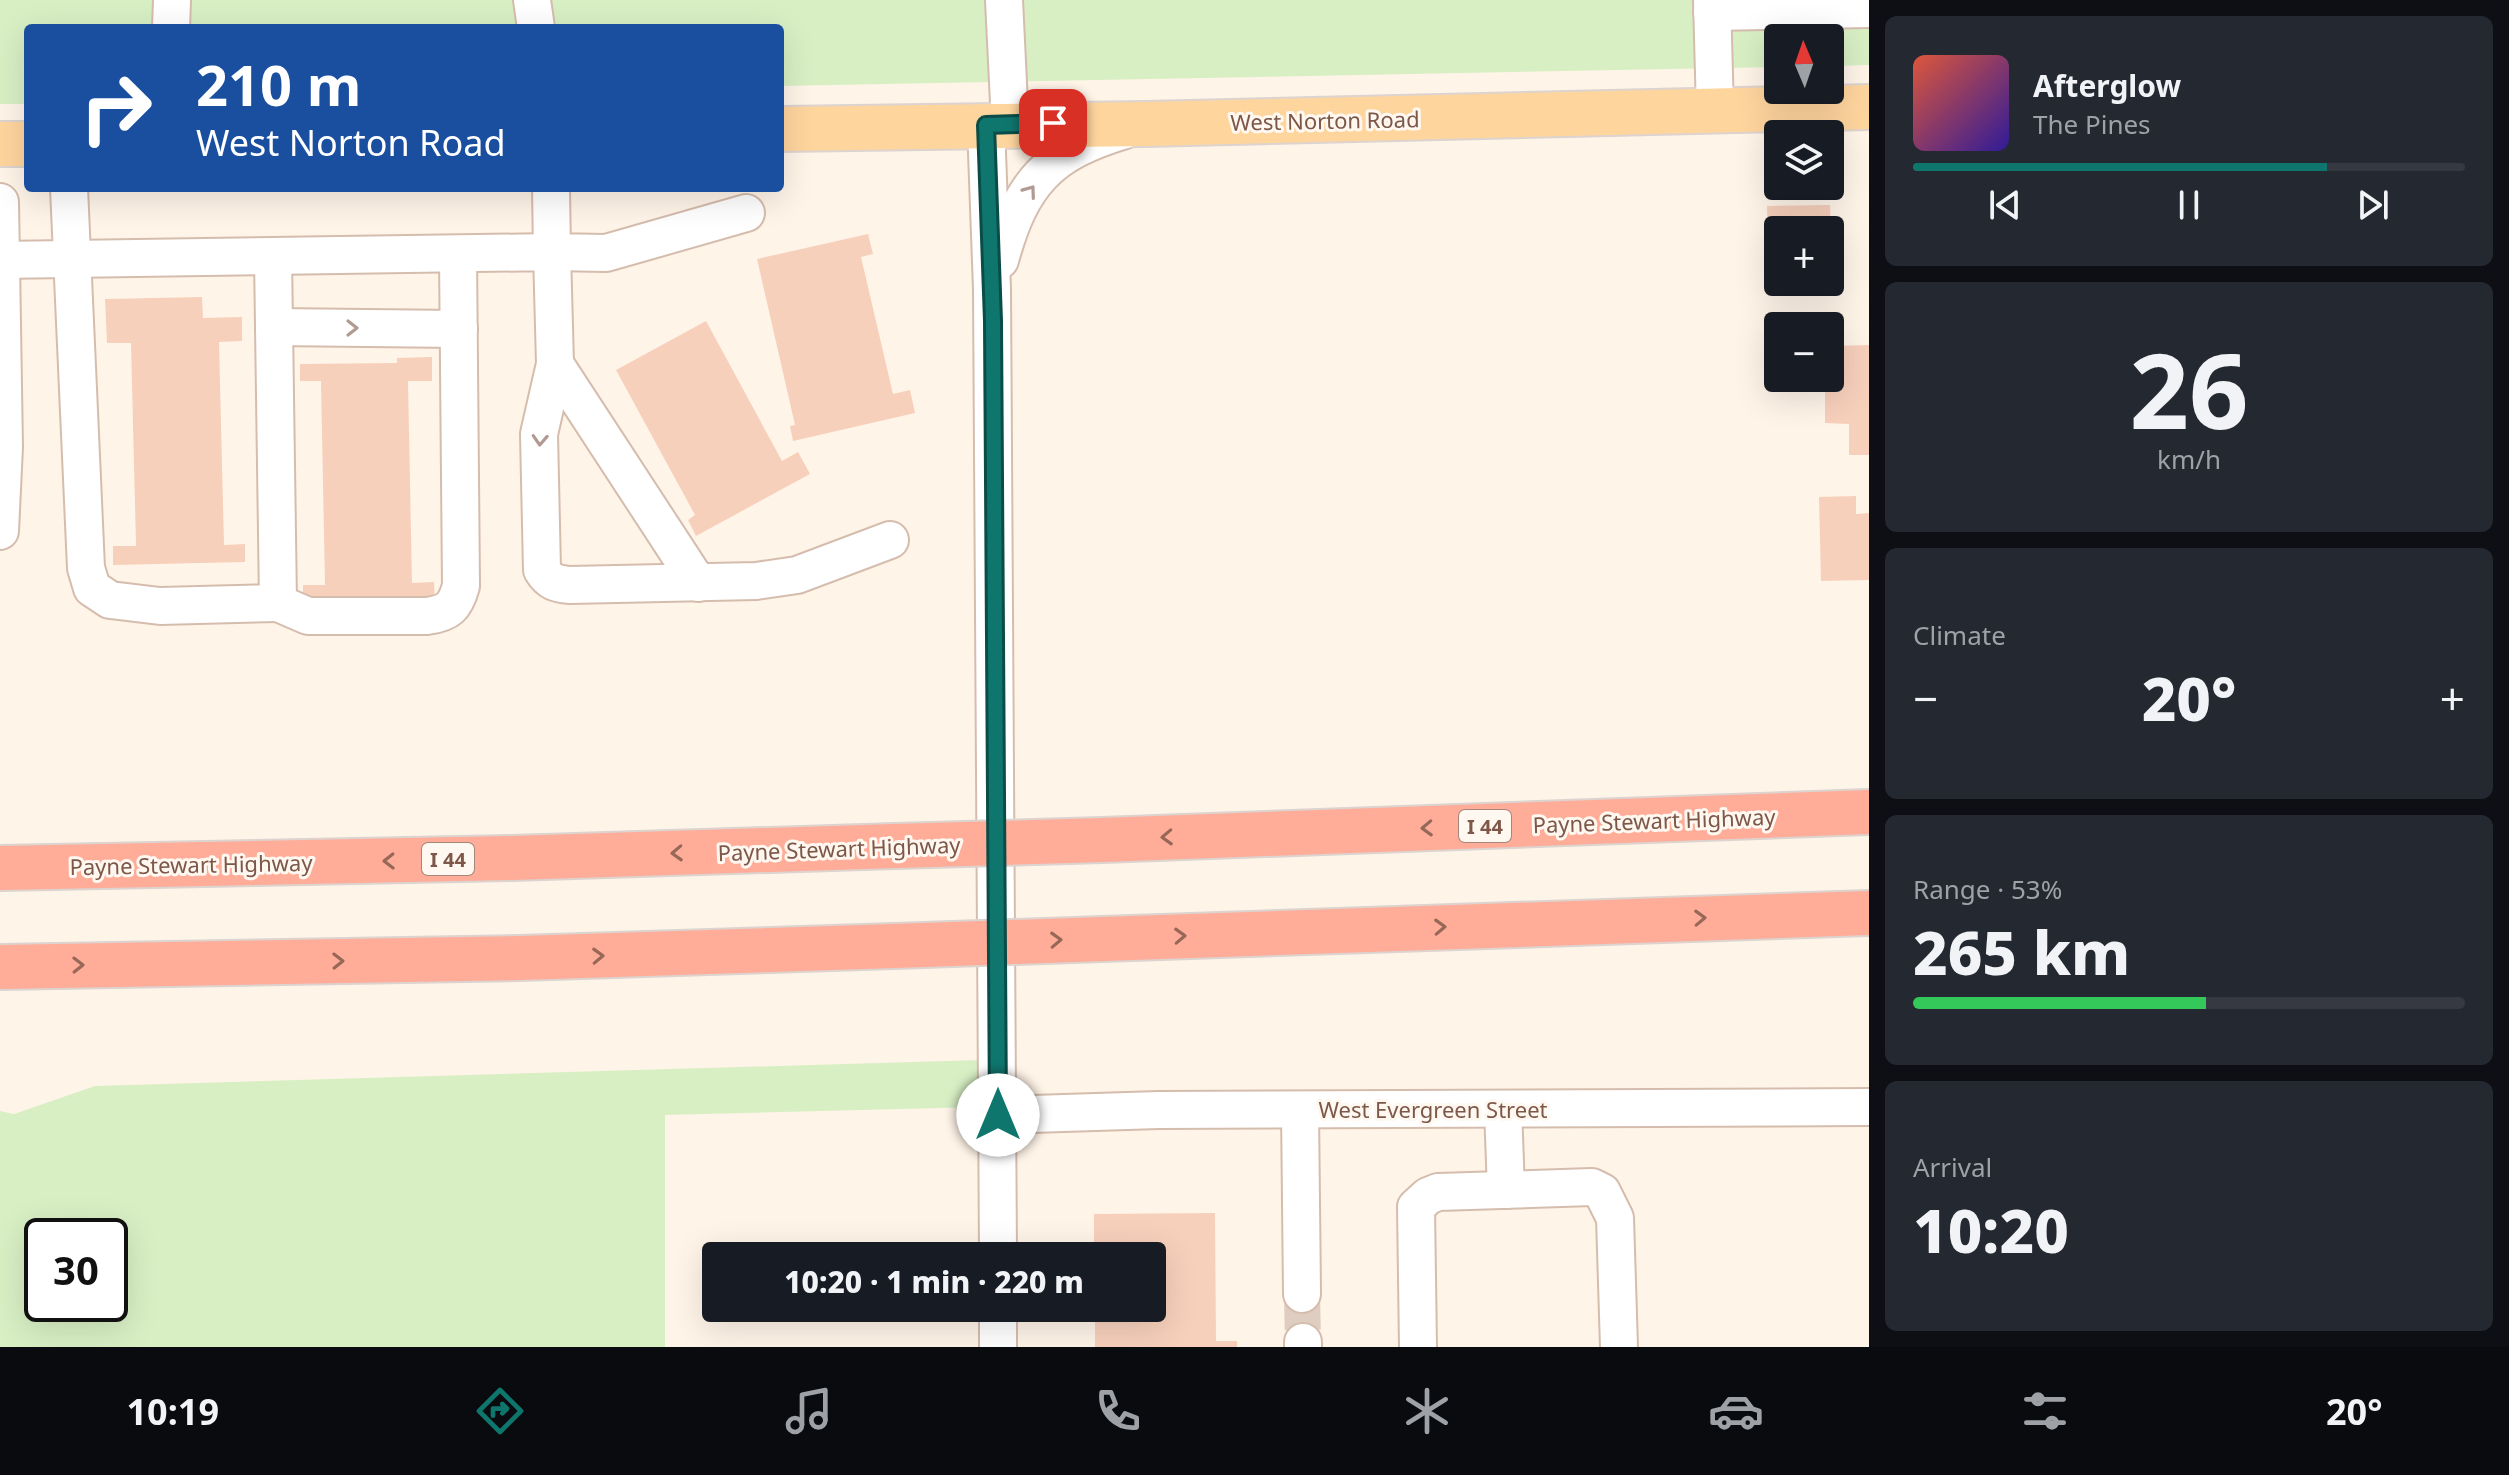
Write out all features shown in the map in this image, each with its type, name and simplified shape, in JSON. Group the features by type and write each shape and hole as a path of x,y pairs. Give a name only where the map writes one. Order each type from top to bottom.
{"highway":[{"name":"Payne Stewart Highway","path":"0,868 497,859 1869,812"},
{"path":"0,967 520,958 1869,913"}],"main road":[{"name":"West Norton Road","path":"784,129 1869,107"},
{"path":"0,144 24,144"}],"street":[{"path":"171,24 172,0"},
{"path":"532,0 535,24"},
{"path":"998,1242 992,289 1004,0"},
{"path":"1715,111 1712,6 1869,9"},
{"path":"992,289 1018,208 1047,168 1089,141 1146,124"},
{"path":"69,192 86,568 92,588 110,600 160,606 278,603 308,616 427,616 445,614 456,604 461,586 458,255"},
{"path":"551,192 555,364 539,434 542,570 547,578 557,584 570,585 756,581 797,575 890,540"},
{"path":"0,202 4,447 0,531"},
{"path":"0,260 606,253 746,213"},
{"path":"273,257 278,603"},
{"path":"274,327 459,329"},
{"path":"555,364 698,583"},
{"name":"West Evergreen Street","path":"998,1115 1159,1110 1869,1107"},
{"path":"1503,1109 1506,1190"},
{"path":"1300,1110 1302,1294"},
{"path":"1418,1347 1416,1207 1438,1192 1592,1187 1602,1192 1615,1218 1619,1347"},
{"path":"998,1322 998,1347"}],"green space":[{"path":"0,0 1869,0 1869,65 1844,66 1844,24 1764,24 1764,67 784,86 784,24 24,24 24,104 0,104"},
{"path":"980,1060 980,1107 665,1115 665,1347 0,1347 0,1111 14,1114 95,1086"}],"building":[{"path":"1830,205 1830,216 1767,216 1767,206"},
{"path":"868,234 873,254 861,257 893,394 910,390 915,413 793,441 790,426 795,425 757,259"},
{"path":"202,297 203,318 242,317 242,341 219,342 224,545 245,544 245,562 113,565 113,546 136,546 131,343 107,343 105,299"},
{"path":"706,321 782,461 798,452 810,474 696,536 688,520 695,515 616,370"},
{"path":"1869,345 1869,455 1849,455 1849,424 1825,423 1825,392 1844,392 1844,346"},
{"path":"432,357 432,381 408,381 412,583 434,582 435,602 303,605 303,585 325,585 321,381 300,381 300,364 397,363 397,358"},
{"path":"1856,496 1856,514 1869,513 1869,580 1821,581 1819,497"},
{"path":"1215,1213 1216,1341 1237,1341 1237,1347 1095,1347 1095,1322 1166,1322 1166,1242 1094,1242 1094,1214"}],"tunnel":[{"path":"1302,1294 1303,1342"}],"route":[{"path":"998,1115 993,321 986,125 1053,123"}]}
